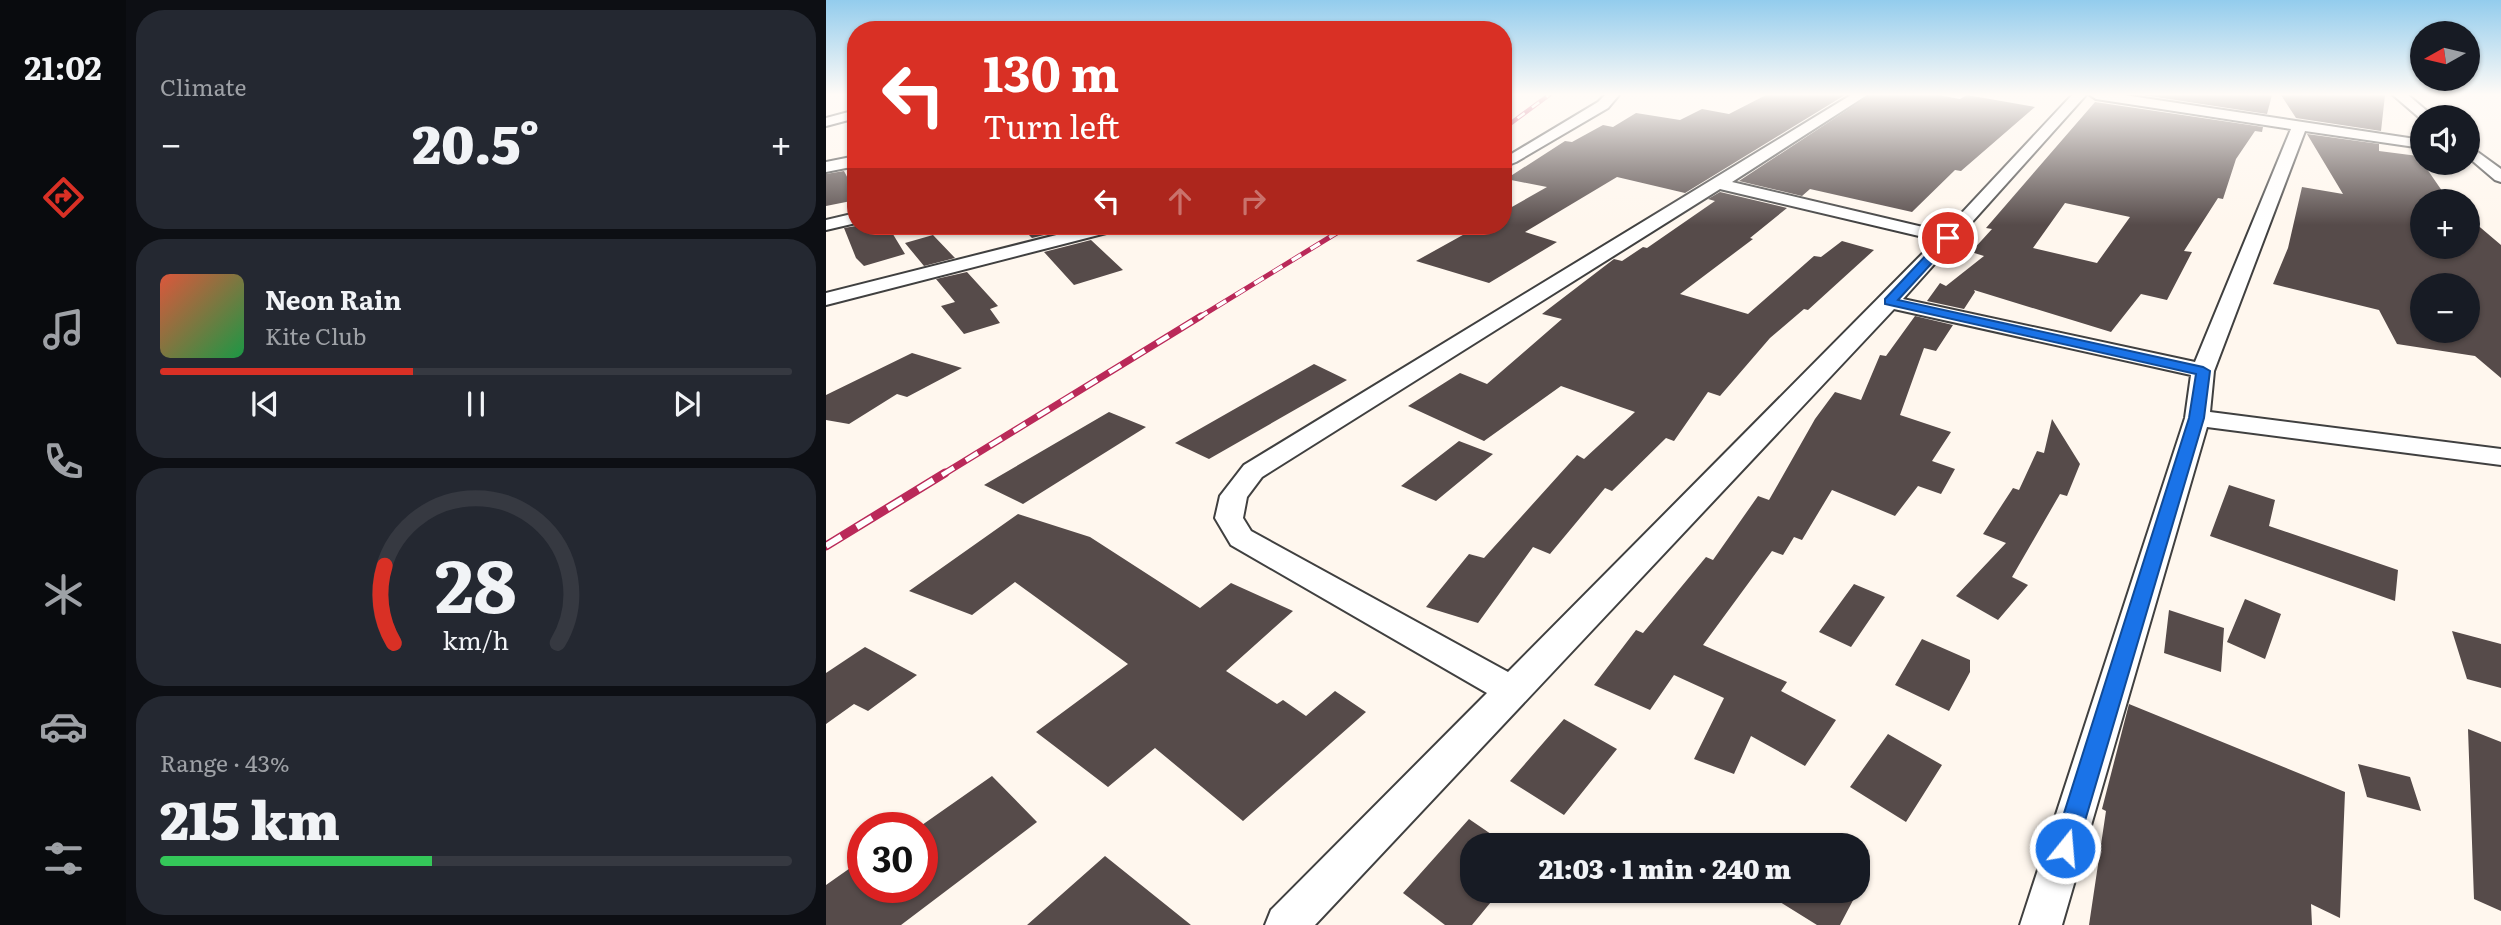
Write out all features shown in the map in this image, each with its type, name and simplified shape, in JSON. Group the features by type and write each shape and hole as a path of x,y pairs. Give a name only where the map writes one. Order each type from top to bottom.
{"street":[{"path":"1512,158 1546,138"},
{"path":"1512,690 1241,538 1229,518 1234,496 1253,471 1793,138"},
{"path":"1286,925 1889,302 2040,138"},
{"path":"2041,925 2197,418 2203,371 2295,138"},
{"path":"2380,138 2410,142"},
{"path":"826,167 847,163"},
{"path":"2494,165 2501,177"},
{"path":"1720,184 1948,238"},
{"path":"826,225 847,220"},
{"path":"826,299 1077,235"},
{"path":"1889,302 2203,371"},
{"path":"2197,418 2501,457"}],"building":[{"path":"1579,138 1775,138 1685,193 1617,177 1525,232 1557,242 1489,283 1416,261 1463,235 1512,235 1512,207 1547,187 1512,180 1512,175 1565,141 1572,142"},
{"path":"1804,138 1999,138 1961,171 1955,170 1912,212 1810,189 1802,196 1739,181"},
{"path":"2064,138 2250,138 2236,159 2223,199 2218,198 2184,251 2192,252 2167,300 2141,294 2111,332 1974,290 1964,309 1927,301 1940,283 1946,286 1984,256 1971,252 1992,229 1986,228","holes":["2065,203 2130,217 2097,263 2033,248"]},
{"path":"2310,138 2337,138 2379,144 2379,151 2410,155 2410,175 2431,175 2441,189 2410,189 2410,259 2480,259 2480,227 2501,245 2501,378 2475,356 2397,344 2379,310 2273,284 2288,248 2302,187 2343,194"},
{"path":"844,171 847,177 847,202 826,206 826,174"},
{"path":"1720,192 1787,208 1750,238 1753,239 1680,294 1748,314 1814,256 1821,257 1842,241 1874,250 1808,310 1804,309 1770,338 1720,396 1708,392 1674,441 1666,438 1612,491 1605,488 1550,554 1533,547 1478,623 1426,607 1469,554 1484,558 1577,455 1584,459 1635,412 1561,386 1484,441 1408,406 1460,373 1487,384 1562,319 1542,314 1614,259 1622,261 1643,247 1647,248 1715,201 1708,199"},
{"path":"844,228 847,228 847,235 893,235 905,254 864,266 856,258"},
{"path":"933,235 955,258 924,266 905,243"},
{"path":"1091,240 1123,270 1074,285 1044,252"},
{"path":"967,272 998,306 990,309 1000,323 964,334 941,306 955,302 936,279"},
{"path":"1915,316 1953,325 1936,351 1924,348 1900,415 1951,432 1932,461 1955,469 1941,494 1918,486 1895,516 1832,490 1802,540 1794,537 1783,555 1772,551 1703,645 1787,682 1781,691 1836,720 1805,766 1751,736 1734,774 1694,759 1724,698 1674,675 1650,710 1594,685 1636,630 1643,633 1706,557 1713,560 1758,496 1769,500 1815,419 1835,392 1861,400 1880,355 1886,356"},
{"path":"912,353 962,368 907,397 897,394 849,424 826,420 826,395"},
{"path":"1314,364 1347,380 1209,459 1175,443"},
{"path":"1109,412 1146,427 1023,504 984,485"},
{"path":"2052,419 2080,464 2067,496 2060,494 2012,577 2028,585 1998,620 1956,596 2006,543 1983,534 2013,488 2019,490 2037,451 2044,453"},
{"path":"1459,441 1493,454 1436,501 1401,486"},
{"path":"2229,485 2275,500 2269,526 2398,570 2395,601 2210,536"},
{"path":"1018,514 1090,537 1200,608 1231,583 1293,611 1226,671 1277,704 1283,700 1306,716 1335,691 1366,712 1243,821 1155,748 1108,787 1036,732 1128,664 1015,582 972,615 909,591"},
{"path":"1854,584 1885,597 1851,647 1819,632"},
{"path":"2245,599 2281,614 2265,659 2227,642"},
{"path":"2169,610 2224,628 2221,672 2164,653"},
{"path":"2452,631 2501,644 2501,688 2467,679"},
{"path":"1922,639 1970,660 1970,672 1949,711 1895,685"},
{"path":"865,647 917,675 868,711 854,704 826,724 826,673"},
{"path":"2129,704 2345,792 2340,918 2311,904 2312,925 2089,925 2106,811 2102,809"},
{"path":"1564,719 1617,749 1564,815 1510,781"},
{"path":"2468,729 2501,742 2501,911 2474,899"},
{"path":"1888,734 1942,765 1906,822 1850,787"},
{"path":"2358,764 2410,777 2421,811 2367,797"},
{"path":"992,776 1037,822 938,897 938,814"},
{"path":"1469,819 1489,833 1460,833 1460,903 1490,903 1472,925 1445,925 1403,893"},
{"path":"1105,856 1191,925 1027,925"},
{"path":"847,870 847,903 930,903 901,925 826,925 826,885"},
{"path":"1782,903 1852,903 1840,925 1817,925"}],"railway":[{"path":"1198,318 1333,235"},
{"path":"942,475 1201,316"},
{"path":"826,546 945,473"}],"route":[{"path":"1948,238 1889,302 2203,371 2197,418 2065,848"}]}
